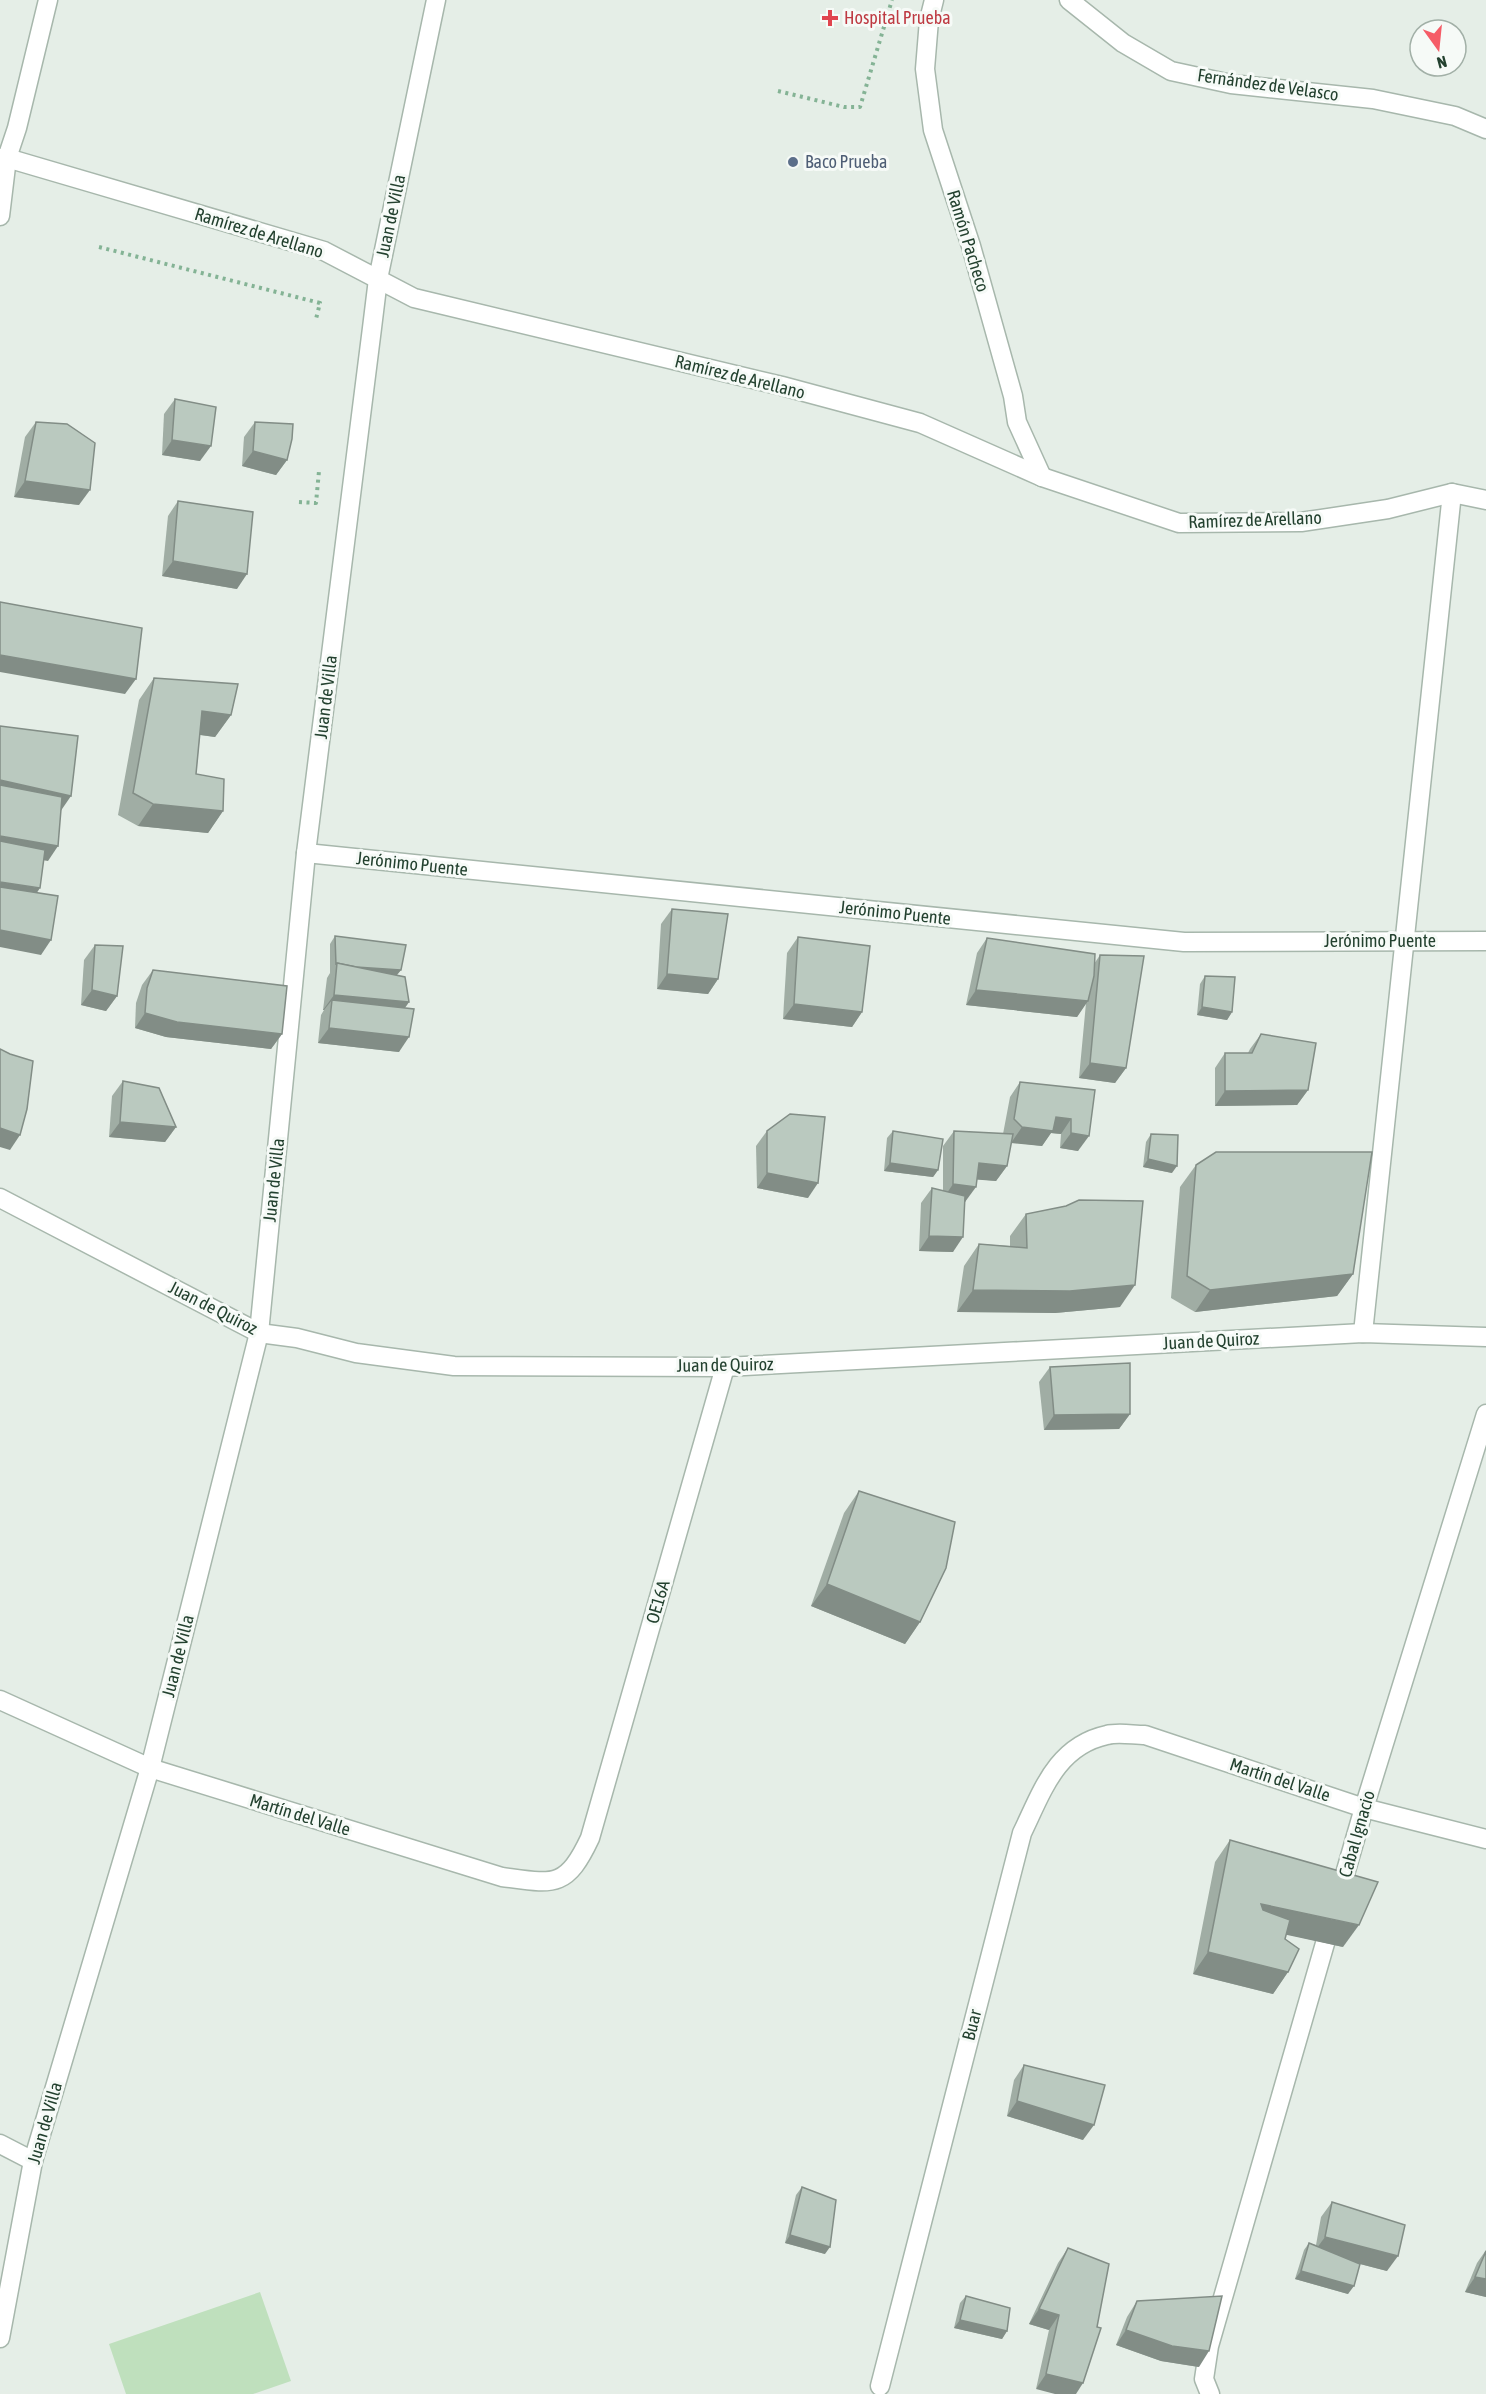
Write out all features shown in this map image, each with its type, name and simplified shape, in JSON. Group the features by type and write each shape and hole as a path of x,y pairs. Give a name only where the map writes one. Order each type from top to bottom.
{"street":[{"path":"0,216 4,158 17,128 48,0"},
{"name":"Juan de Villa","path":"0,2338 33,2161 150,1768 260,1333 306,853 378,279 436,0"},
{"name":"Ramón Pacheco","path":"934,0 929,20 925,69 933,130 971,246 1013,396 1017,422 1042,477"},
{"name":"Fernández de Velasco","path":"1069,0 1123,43 1171,71 1231,84 1373,99 1455,116 1486,129"},
{"name":"Ramírez de Arellano","path":"4,158 324,251 414,298 782,386 920,423 1042,477 1179,523 1301,522 1388,508 1452,493 1486,500"},
{"path":"1363,1333 1407,940 1452,493"},
{"name":"Jerónimo Puente","path":"306,853 1184,942 1486,941"},
{"name":"Juan de Quiroz","path":"0,1198 260,1333 297,1338 357,1353 454,1366 725,1366 1363,1333 1486,1338"},
{"name":"OE16A","path":"590,1838 725,1366"},
{"name":"Cabal Ignacio","path":"1210,2394 1204,2379 1209,2346 1364,1808 1486,1414"},
{"name":"Martín del Valle","path":"0,1700 150,1768 502,1877 544,1882 567,1875 578,1863 590,1838"},
{"name":"Buar","path":"880,2386 1022,1833 1054,1767 1079,1746 1108,1734 1145,1735"},
{"name":"Martín del Valle","path":"1145,1735 1364,1808 1486,1839"},
{"path":"0,2144 33,2161"}],"path":[{"path":"778,91 844,107 860,107 892,0"},
{"path":"99,247 320,303 316,319"},
{"path":"299,502 316,503 318,471"}],"green space":[{"path":"260,2292 291,2381 253,2394 126,2394 109,2344"}],"building":[{"path":"175,399 216,407 211,446 172,440"},
{"path":"36,422 67,424 95,443 90,490 25,481"},
{"path":"255,422 293,424 287,460 253,451"},
{"path":"178,501 253,512 247,574 173,561"},
{"path":"0,602 142,628 136,679 0,655"},
{"path":"154,678 238,684 231,715 202,711 196,774 224,779 223,811 153,804 133,793"},
{"path":"0,726 78,736 71,796 0,780"},
{"path":"0,785 62,797 58,846 0,836"},
{"path":"0,841 45,850 40,888 0,882"},
{"path":"0,887 58,896 51,940 0,930"},
{"path":"672,909 728,914 718,979 667,974"},
{"path":"335,936 406,945 401,970 356,967 337,963 336,965"},
{"path":"798,937 870,946 862,1012 794,1004"},
{"path":"987,938 1095,954 1094,976 1088,1001 976,990"},
{"path":"95,945 123,946 117,996 92,990"},
{"path":"1100,955 1144,956 1126,1068 1090,1063"},
{"path":"337,963 405,977 409,1002 334,995"},
{"path":"153,970 287,986 282,1034 177,1022 145,1013 147,988"},
{"path":"1205,976 1235,977 1232,1012 1202,1007"},
{"path":"332,1000 414,1009 409,1037 329,1028"},
{"path":"1261,1034 1316,1043 1308,1090 1225,1091 1225,1053 1252,1053"},
{"path":"0,1049 33,1061 27,1109 20,1135 0,1128"},
{"path":"123,1081 159,1088 176,1127 120,1122"},
{"path":"1020,1082 1095,1090 1089,1136 1071,1133 1071,1119 1056,1117 1053,1131 1022,1127 1014,1119"},
{"path":"790,1114 825,1117 818,1183 767,1173 767,1131"},
{"path":"893,1131 943,1139 938,1170 890,1163"},
{"path":"954,1131 1013,1134 1007,1166 979,1163 976,1187 953,1184"},
{"path":"1151,1134 1178,1135 1177,1166 1148,1159"},
{"path":"1216,1152 1372,1152 1353,1274 1210,1290 1187,1276 1196,1165"},
{"path":"932,1188 965,1196 963,1237 929,1236"},
{"path":"1079,1200 1143,1201 1135,1285 1070,1291 973,1290 979,1244 1027,1248 1026,1214 1066,1206"},
{"path":"1130,1363 1130,1414 1054,1415 1050,1367"},
{"path":"859,1491 955,1522 946,1568 920,1622 827,1584"},
{"path":"1230,1840 1378,1882 1359,1925 1261,1904 1263,1910 1290,1920 1285,1939 1299,1949 1288,1972 1208,1952"},
{"path":"1024,2065 1105,2085 1094,2125 1017,2101"},
{"path":"802,2187 836,2200 830,2247 790,2235"},
{"path":"1332,2202 1405,2225 1398,2256 1325,2237"},
{"path":"1309,2243 1360,2264 1354,2286 1301,2271"},
{"path":"1068,2248 1109,2264 1097,2327 1101,2328 1083,2383 1046,2374 1059,2315 1039,2309"},
{"path":"1486,2251 1486,2279 1475,2277"},
{"path":"966,2296 1010,2308 1007,2331 960,2320"},
{"path":"1222,2296 1209,2351 1172,2346 1126,2330 1137,2301"}],"place":[{"name":"Hospital Prueba","path":"830,18"},
{"name":"Baco Prueba","path":"793,162"}]}
